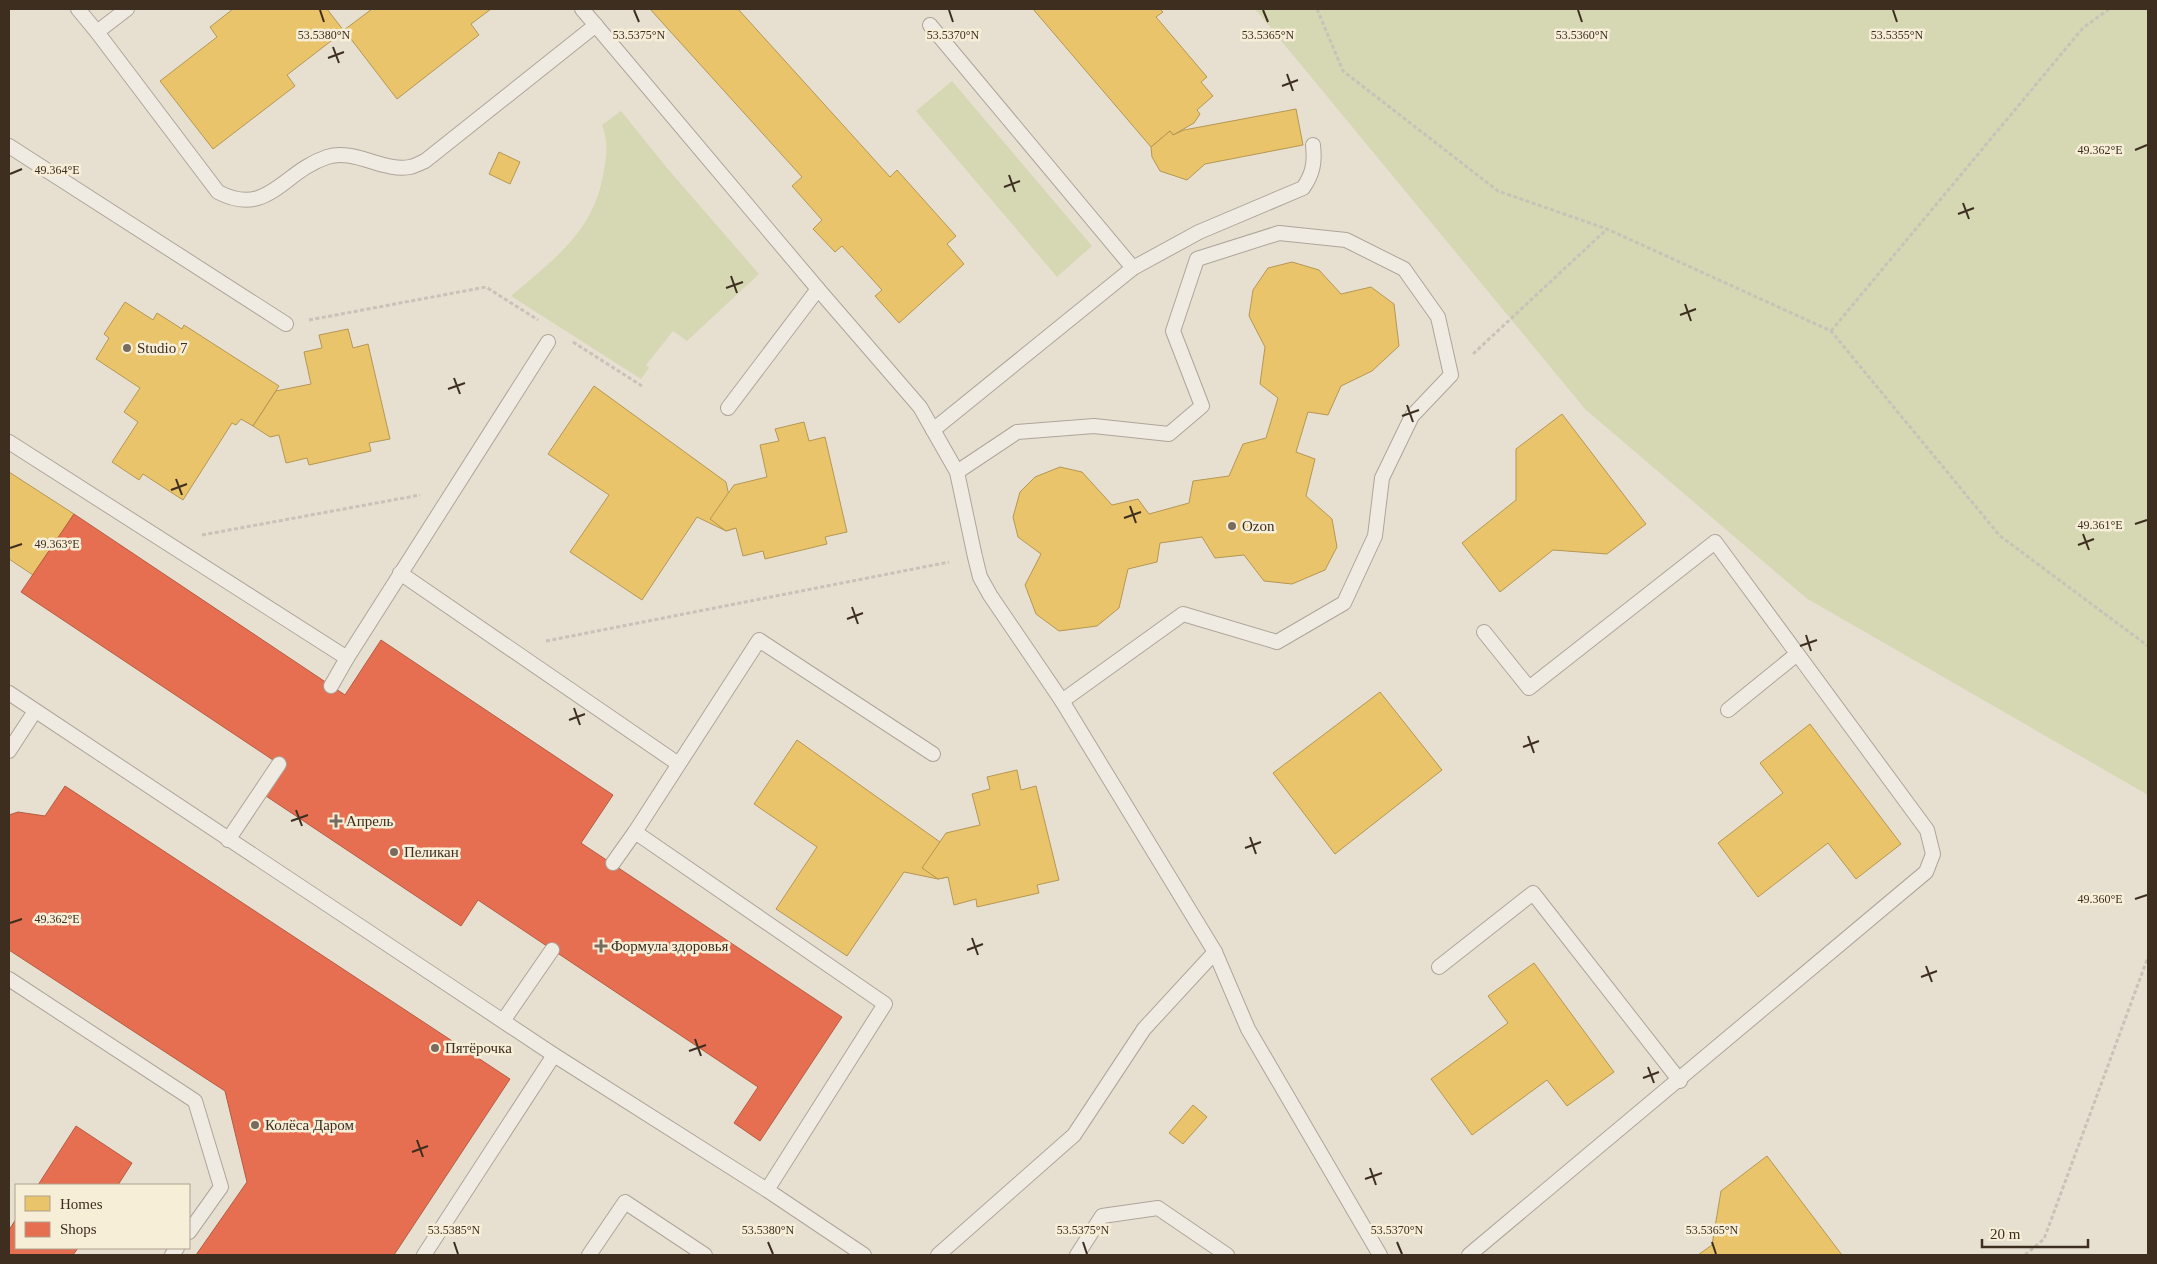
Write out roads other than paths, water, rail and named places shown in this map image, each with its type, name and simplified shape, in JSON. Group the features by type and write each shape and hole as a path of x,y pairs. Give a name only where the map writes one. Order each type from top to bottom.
{"lane":[{"path":"78,9 218,192 232,200 250,201 262,198 298,170 328,156 352,156 389,166 409,167 425,161 596,24"},
{"path":"97,32 127,9"},
{"path":"582,9 920,407 957,472 974,557 980,577 990,595 1062,701 1215,952 1248,1029 1380,1255"},
{"path":"930,25 1133,268"},
{"path":"933,430 1133,268 1199,232 1303,188 1310,178 1315,161 1313,145"},
{"path":"9,146 286,324"},
{"path":"957,472 1017,432 1094,426 1169,434 1202,406 1172,331 1197,259 1278,233 1346,240 1404,269 1438,317 1451,375 1412,416 1382,478 1375,536 1344,603 1277,642 1183,614 1062,701"},
{"path":"728,408 818,289"},
{"path":"331,686 400,573 548,342"},
{"path":"9,442 347,658"},
{"path":"1477,1253 1926,872 1933,854 1927,830 1715,542 1529,688 1484,632"},
{"path":"400,573 677,764"},
{"path":"613,863 759,640 933,754"},
{"path":"1728,710 1797,654"},
{"path":"9,693 554,1055 767,1190 864,1255"},
{"path":"9,751 35,711"},
{"path":"228,840 279,764"},
{"path":"635,832 885,1004 767,1190"},
{"path":"1439,967 1533,894 1680,1081"},
{"path":"503,1021 552,950"},
{"path":"938,1255 1074,1135 1144,1029 1215,952"},
{"path":"9,979 195,1101 221,1187 190,1231"},
{"path":"424,1255 554,1055"},
{"path":"589,1255 625,1202 705,1255"},
{"path":"1077,1255 1102,1216 1158,1208 1227,1255"}],"place":[{"name":"Studio 7","path":"127,348"},
{"name":"Ozon","path":"1232,526"},
{"name":"Апрель","path":"336,821"},
{"name":"Пеликан","path":"394,852"},
{"name":"Формула здоровья","path":"601,946"},
{"name":"Пятёрочка","path":"435,1048"},
{"name":"Колёса Даром","path":"255,1125"}]}
